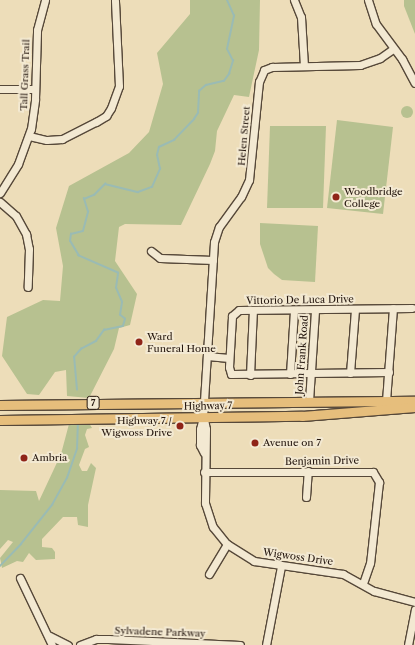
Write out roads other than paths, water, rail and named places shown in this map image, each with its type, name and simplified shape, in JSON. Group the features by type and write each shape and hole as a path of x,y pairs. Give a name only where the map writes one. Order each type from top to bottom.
{"main road":[{"name":"Highway 7","path":"0,404 204,401 415,401"},
{"name":"Highway 7","path":"0,420 326,414 415,407"}],"street":[{"name":"Tall Grass Trail","path":"0,193 14,172 29,136 35,89 37,30 45,0"},
{"path":"29,136 47,140 62,139 106,116 111,108 119,86 115,0"},
{"path":"294,0 301,17 304,66"},
{"path":"368,0 374,20 415,83"},
{"name":"Helen Street","path":"204,417 213,260 219,227 241,197 249,180 259,82 264,70 272,67 360,65 380,58 393,49"},
{"path":"0,89 35,89"},
{"path":"0,202 16,216 26,234 28,249 28,287"},
{"path":"150,251 160,258 213,260"},
{"path":"386,401 393,308"},
{"name":"Vittorio De Luca Drive","path":"389,372 250,375 231,374 229,358 232,316 239,310 412,308"},
{"path":"350,373 355,309"},
{"path":"250,375 253,310"},
{"path":"290,374 294,310"},
{"name":"John Frank Road","path":"309,401 315,310"},
{"path":"207,356 229,358"},
{"name":"Wigwoss Drive","path":"204,417 200,429 200,445 204,453 207,512 214,527 227,544 250,559 281,566 343,574 386,595 415,602"},
{"path":"306,497 308,471"},
{"name":"Benjamin Drive","path":"204,472 368,471 378,476 370,563 363,583"},
{"path":"209,574 227,544"},
{"path":"266,645 281,566"},
{"path":"20,578 50,636 52,645"},
{"path":"408,645 415,610"},
{"path":"50,636 68,645"},
{"name":"Sylvadene Parkway","path":"80,645 96,639 240,645"}],"waterway":[{"path":"77,390 74,357 81,349 96,341 104,330 123,326 125,319 120,315 122,302 116,288 118,273 79,256 70,241 71,234 83,231 88,212 84,199 94,195 105,184 138,192 152,187 160,169 157,155 159,147 174,140 194,119 198,113 199,91 206,85 224,81 229,74 233,61 227,49 234,16 227,0"},
{"path":"0,566 21,544 52,505 67,478 77,449 78,426"}],"place":[{"name":"Woodbridge College","path":"336,197"},
{"name":"Ward Funeral Home","path":"139,342"},
{"name":"Highway 7 / Wigwoss Drive","path":"180,426"},
{"name":"Avenue on 7","path":"255,443"},
{"name":"Ambria","path":"24,458"}]}
